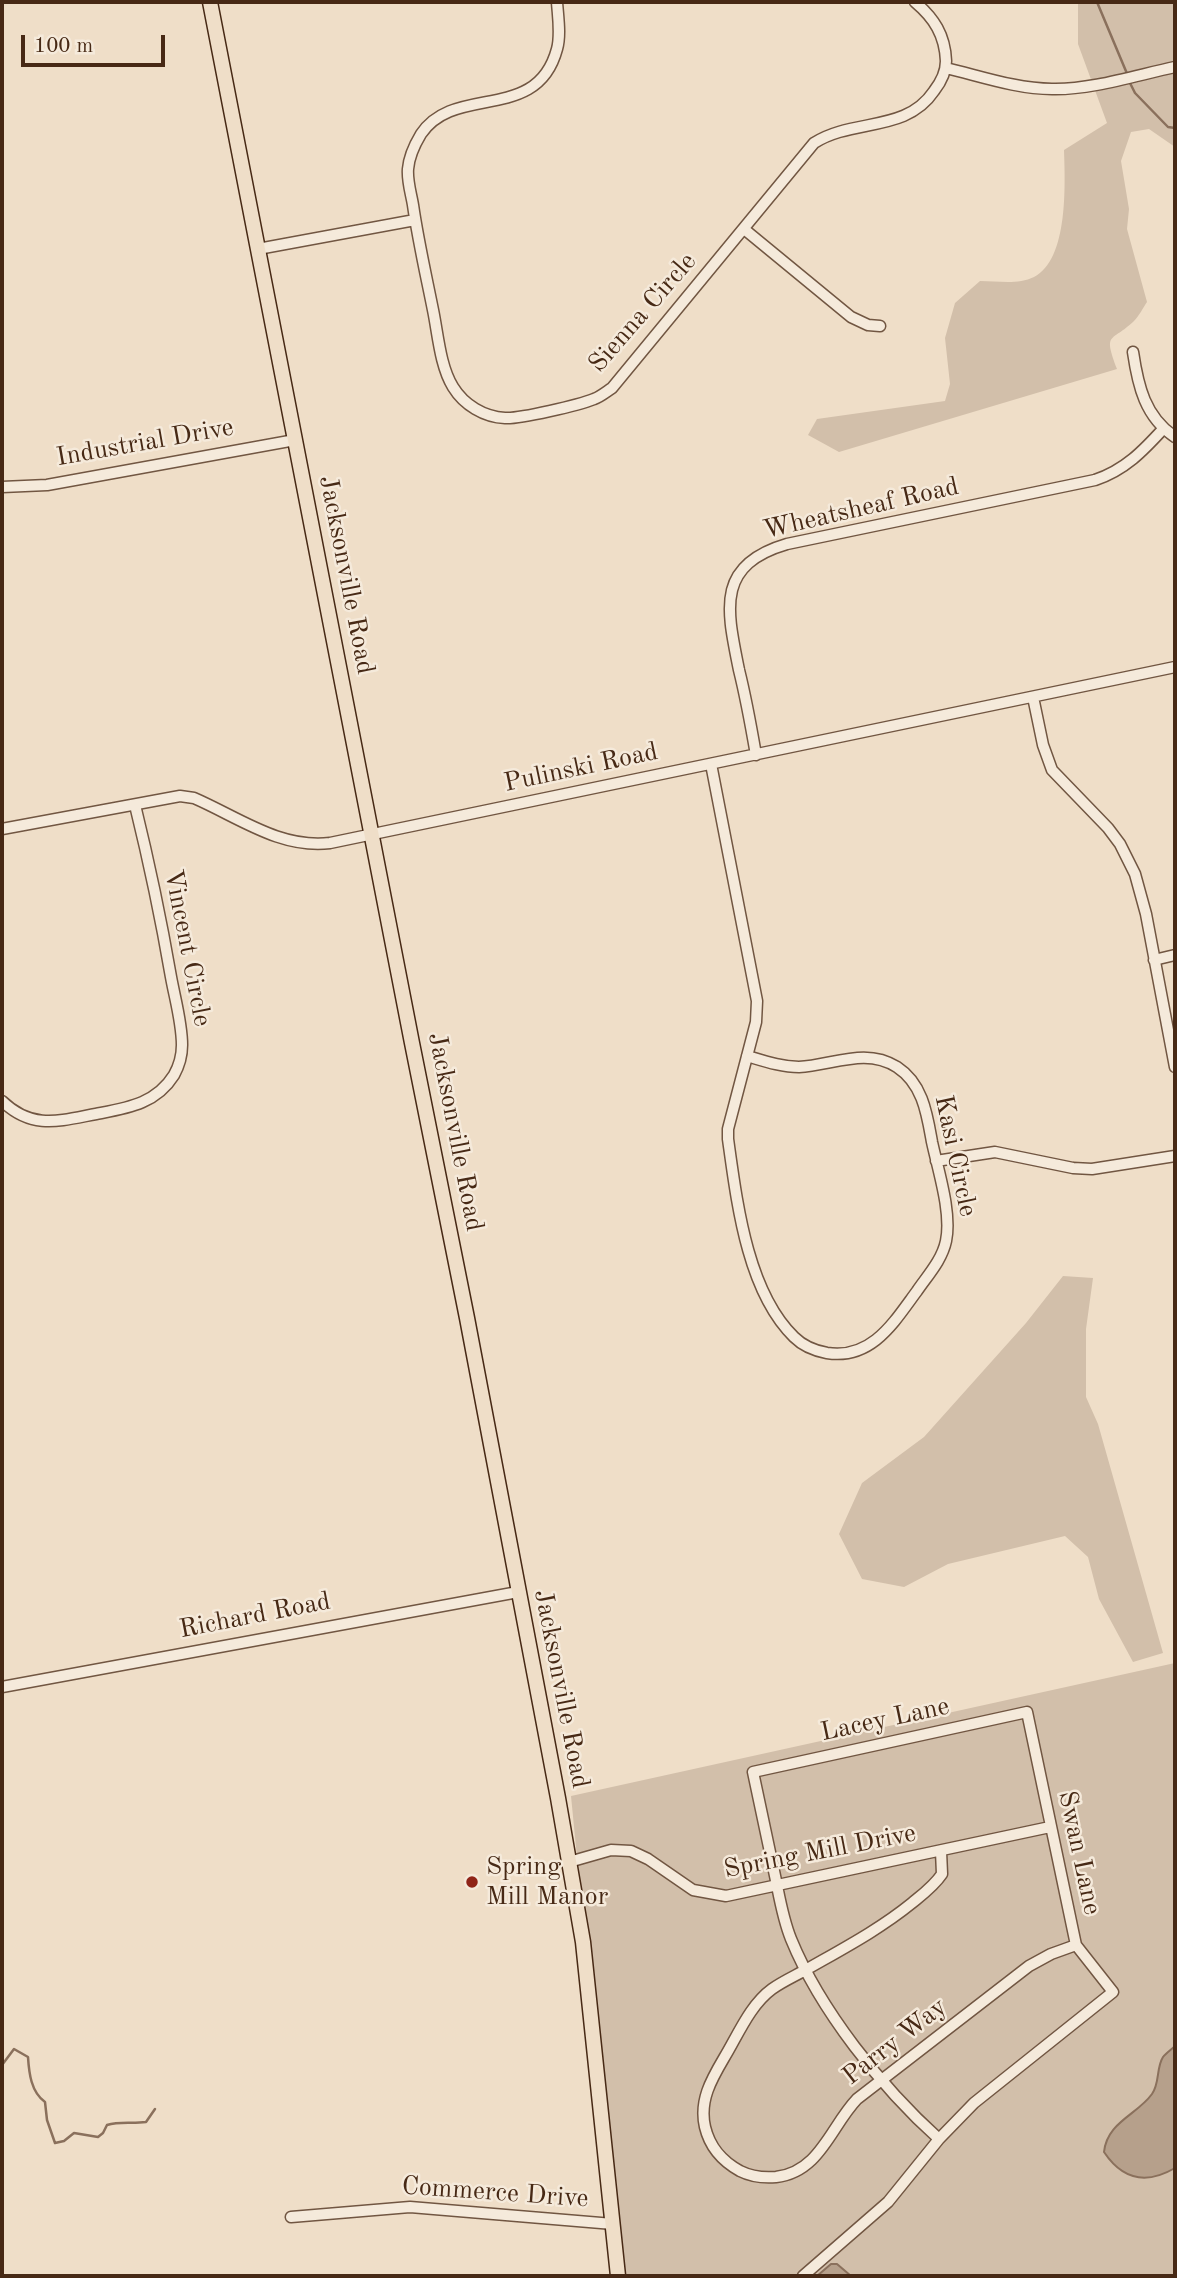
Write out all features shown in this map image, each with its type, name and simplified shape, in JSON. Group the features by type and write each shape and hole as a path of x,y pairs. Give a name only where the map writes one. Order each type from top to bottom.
{"main road":[{"name":"Jacksonville Road","path":"210,2 465,1305 569,1861 587,1977 618,2276"}],"street":[{"name":"Sienna Circle","path":"557,2 559,38 548,70 534,85 518,96 448,112 432,121 419,137 408,164 415,220 449,379 459,395 476,410 497,418 510,418 594,399 612,388 814,144 838,131 911,114 931,95 946,68"},
{"path":"915,2 940,30 945,47 946,68 1033,88 1053,89 1081,87 1175,67"},
{"path":"258,249 415,220"},
{"path":"744,229 851,317 868,325 880,326"},
{"path":"1133,352 1142,396 1152,414 1175,437"},
{"name":"Wheatsheaf Road","path":"756,755 729,616 731,591 749,562 769,549 787,544 1112,475 1130,463 1164,428"},
{"name":"Industrial Drive","path":"2,487 47,485 295,440"},
{"name":"Pulinski Road","path":"2,829 180,796 194,798 278,838 303,844 330,843 1175,667"},
{"path":"1033,697 1043,745 1052,770 1108,828 1128,858 1138,882 1175,1067"},
{"name":"Kasi Circle","path":"711,764 757,1001 756,1023 747,1056 728,1129 732,1171 753,1271 780,1319 799,1342 833,1354 865,1348 880,1338 902,1311 934,1267 947,1240 946,1209 925,1106 918,1089 906,1074 897,1067 868,1057 801,1067 769,1063 747,1056"},
{"name":"Vincent Circle","path":"2,1101 26,1118 53,1122 133,1107 147,1101 167,1084 178,1066 181,1057 181,1033 166,948 135,805"},
{"path":"1154,960 1175,955"},
{"path":"936,1161 995,1152 1073,1168 1092,1169 1175,1156"},
{"name":"Richard Road","path":"2,1687 518,1592"},
{"name":"Lacey Lane","path":"777,1886 753,1772 1027,1712"},
{"name":"Swan Lane","path":"939,2139 996,2084 1112,1992 1076,1945 1027,1712"},
{"name":"Spring Mill Drive","path":"569,1861 611,1850 631,1852 648,1859 693,1890 709,1895 734,1895 1050,1827"},
{"name":"Parry Way","path":"941,1851 942,1874 927,1891 873,1931 773,1988 759,2001 709,2086 703,2104 709,2142 732,2166 757,2176 782,2176 798,2171 811,2162 821,2150 846,2110 882,2080 1030,1966 1051,1954 1076,1945"},
{"path":"777,1886 786,1925 806,1970 834,2017 882,2080 909,2111 939,2139 879,2210 803,2276"},
{"name":"Commerce Drive","path":"291,2217 418,2207 613,2224"}],"shaded area":[{"path":"1078,2 1175,2 1175,147 1149,129 1131,132 1121,161 1129,209 1127,229 1147,302 1134,321 1110,343 1117,369 839,452 808,435 817,419 945,401 950,384 945,338 955,303 980,281 1008,282 1034,277 1045,268 1054,254 1064,200 1064,150 1107,123 1078,44"},
{"path":"1063,1276 1093,1278 1086,1329 1086,1397 1098,1424 1163,1653 1133,1662 1099,1599 1088,1557 1065,1536 948,1564 904,1587 862,1579 839,1534 862,1483 924,1437 1026,1323"},
{"path":"1175,1663 1175,2276 618,2276 571,1796"},
{"path":"1175,2046 1175,2168 1145,2178 1135,2176 1111,2161 1104,2152 1106,2142 1117,2126 1152,2094 1161,2061"},
{"path":"831,2264 837,2264 851,2276 817,2276"}],"waterway":[{"path":"1097,2 1128,76"},
{"path":"1130,83 1135,93 1168,127 1175,128"},
{"path":"2,2069 14,2049 28,2057 32,2082 45,2102 47,2120 55,2143 64,2141 74,2133 98,2137 107,2125 146,2122 155,2109"}],"place":[{"name":"Spring Mill Manor","path":"472,1882"}]}
